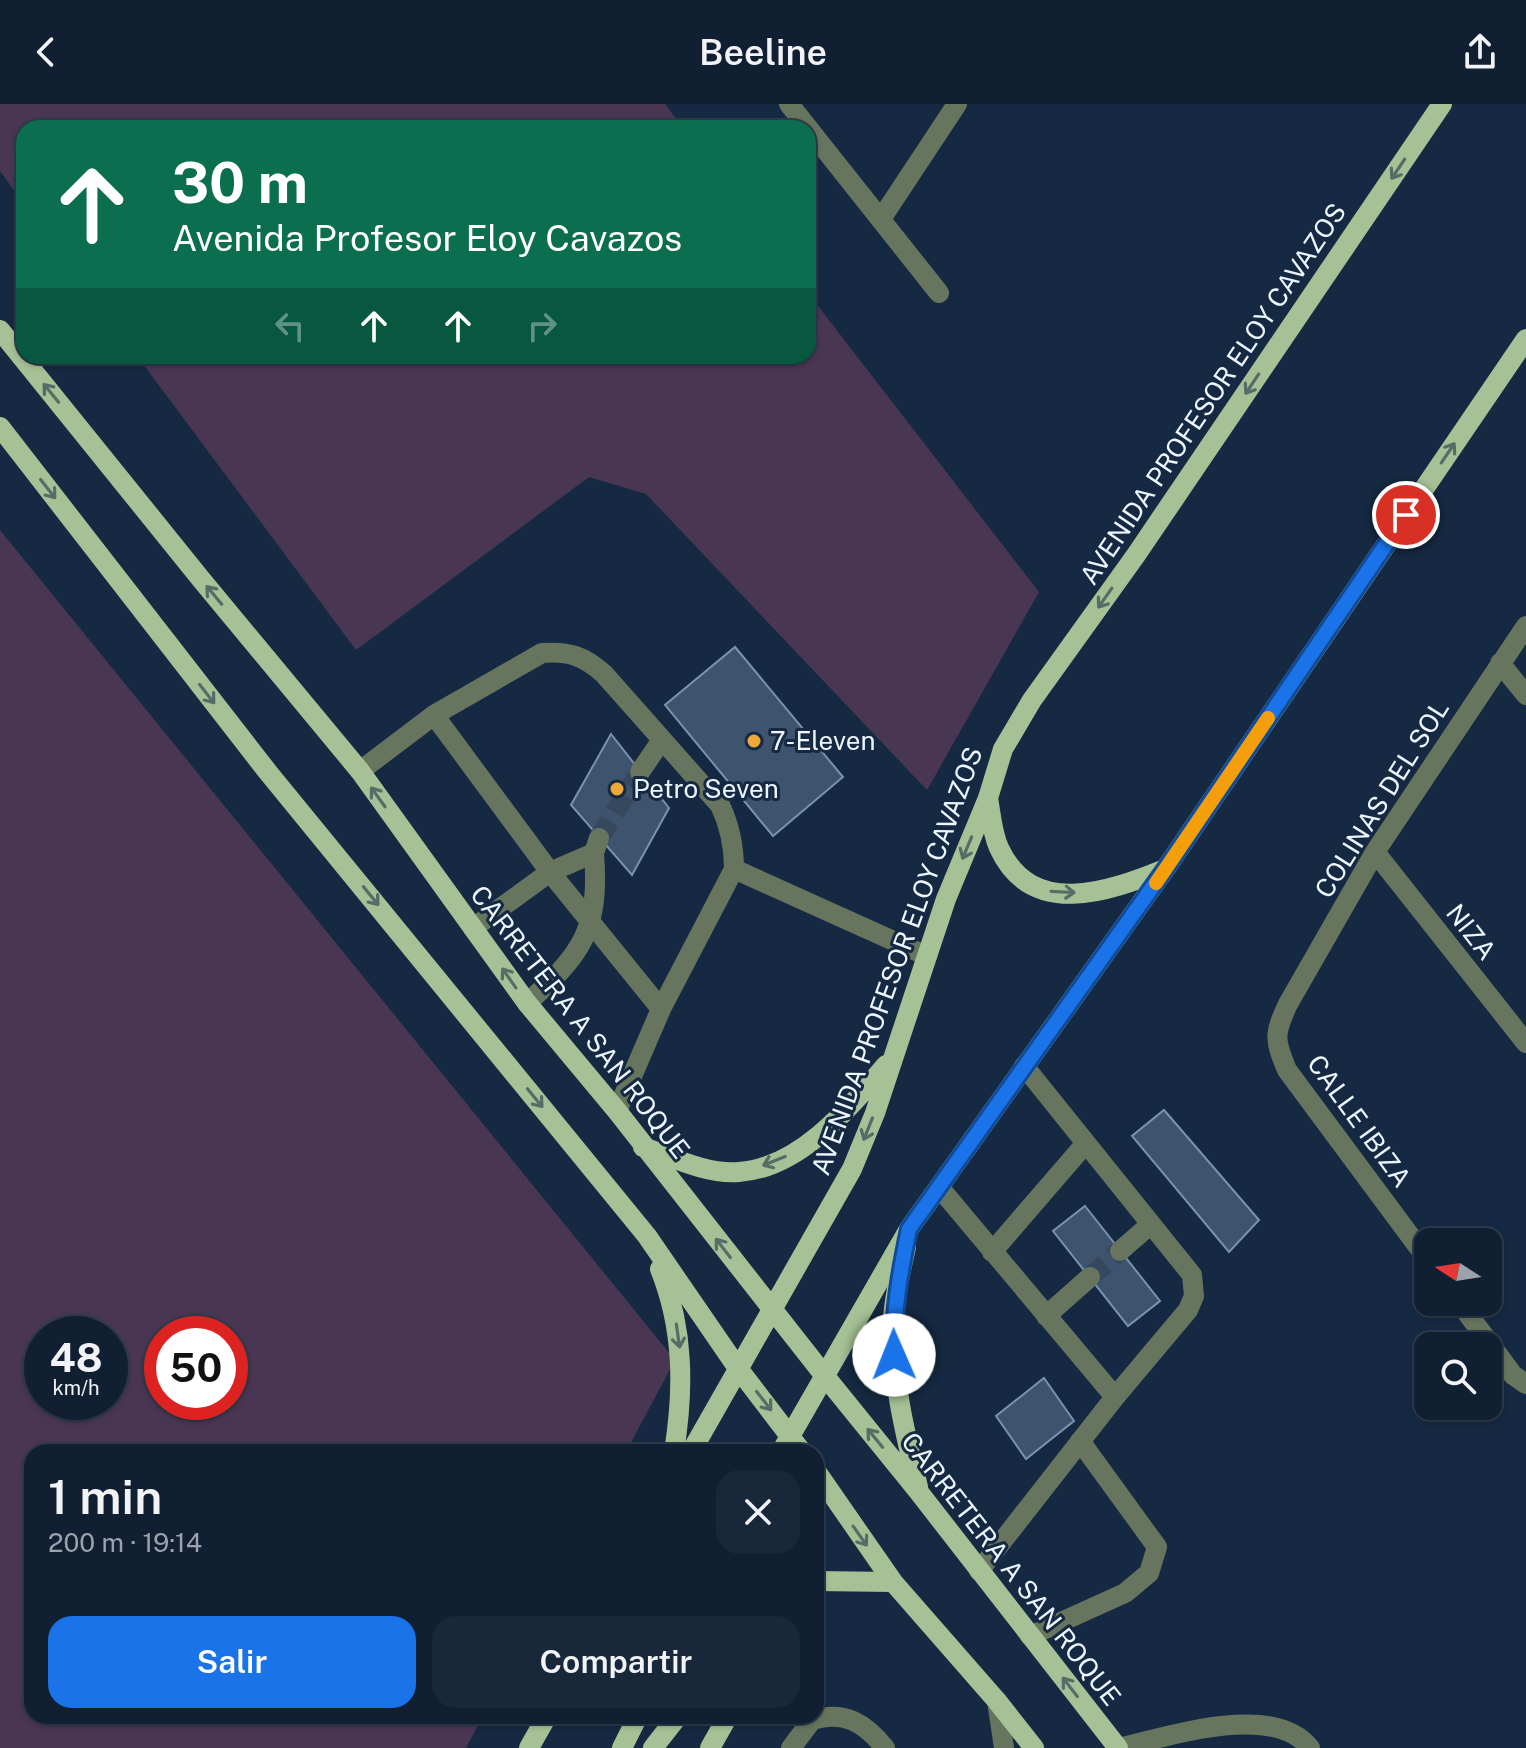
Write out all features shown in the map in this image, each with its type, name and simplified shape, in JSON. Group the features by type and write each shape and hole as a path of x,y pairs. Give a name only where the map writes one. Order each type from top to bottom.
{"main road":[{"name":"AVENIDA PROFESOR ELOY CAVAZOS","path":"695,1444 852,1169 946,899 988,798 1003,749 1032,700 1136,555 1442,104"},
{"name":"CARRETERA A SAN ROQUE","path":"0,330 16,350"},
{"path":"0,427 267,771 647,1236 786,1443 909,1229 1166,868 1526,339"},
{"name":"CARRETERA A SAN ROQUE","path":"27,364 360,771 527,1003 617,1111 1118,1748"},
{"path":"988,798 998,845 1021,879 1035,888 1057,894 1097,891 1120,887 1166,868"},
{"path":"643,1147 715,1170 739,1172 765,1166 802,1150 831,1126 894,1055"},
{"path":"909,1229 893,1321 900,1404 918,1491"},
{"path":"647,1236 669,1291 679,1336 682,1378 675,1444"},
{"path":"824,1483 893,1582 1034,1748"},
{"path":"824,1581 893,1582"},
{"path":"529,1748 542,1724"},
{"path":"622,1748 634,1724"},
{"path":"653,1748 672,1724"},
{"path":"710,1748 724,1724"}],"street":[{"path":"789,104 802,120"},
{"path":"881,219 957,104"},
{"path":"816,138 939,293"},
{"name":"COLINAS DEL SOL","path":"1288,1004 1375,852 1526,626"},
{"path":"360,771 434,715 542,653 561,651 589,660 720,805 732,837 734,869 661,1009 617,1111"},
{"path":"1500,663 1526,695"},
{"path":"434,715 550,872 661,1009"},
{"path":"640,772 661,741"},
{"path":"473,928 550,872 596,846 596,875 586,938 573,959 527,1003"},
{"name":"NIZA","path":"1375,852 1526,1043"},
{"path":"734,869 927,956"},
{"name":"CALLE IBIZA","path":"1288,1004 1277,1029 1278,1048 1287,1070 1414,1241"},
{"path":"979,1571 1115,1397 1188,1310 1194,1296 1192,1275 1024,1066"},
{"path":"992,1252 1086,1143"},
{"path":"939,1187 1115,1397"},
{"path":"1120,1251 1151,1224"},
{"path":"1046,1316 1090,1277"},
{"path":"1470,1316 1520,1379"},
{"path":"1030,1636 1125,1593 1149,1573 1157,1547 1080,1441"},
{"path":"997,1701 1004,1748"},
{"path":"824,1718 837,1715 855,1720 872,1732 885,1748"},
{"path":"1118,1748 1237,1723 1267,1725 1291,1731 1310,1748"},
{"path":"791,1748 809,1724"}],"shaded area":[{"path":"0,104 665,104 677,120 16,120 16,193 0,171"},
{"path":"816,303 1039,592 927,790 646,494 589,477 356,650 143,364 816,364"},
{"path":"0,530 675,1360 630,1444 24,1444 24,1724 479,1724 466,1748 0,1748"}],"building":[{"name":"7-Eleven","path":"735,647 843,777 773,836 665,705"},
{"name":"Petro Seven","path":"611,734 669,808 632,875 571,805"},
{"path":"1164,1110 1259,1220 1229,1252 1132,1136"},
{"path":"1085,1206 1160,1301 1128,1326 1053,1231"},
{"path":"1044,1378 1074,1421 1026,1459 996,1416"}],"tunnel":[{"path":"599,838 640,772"},
{"path":"1090,1277 1120,1251"}],"slow traffic":[{"path":"1156,883 1268,718"}],"place":[{"name":"7-Eleven","path":"754,741"},
{"name":"Petro Seven","path":"617,789"}],"route":[{"path":"894,1355 896,1295 909,1229 1166,868 1406,515"}]}
